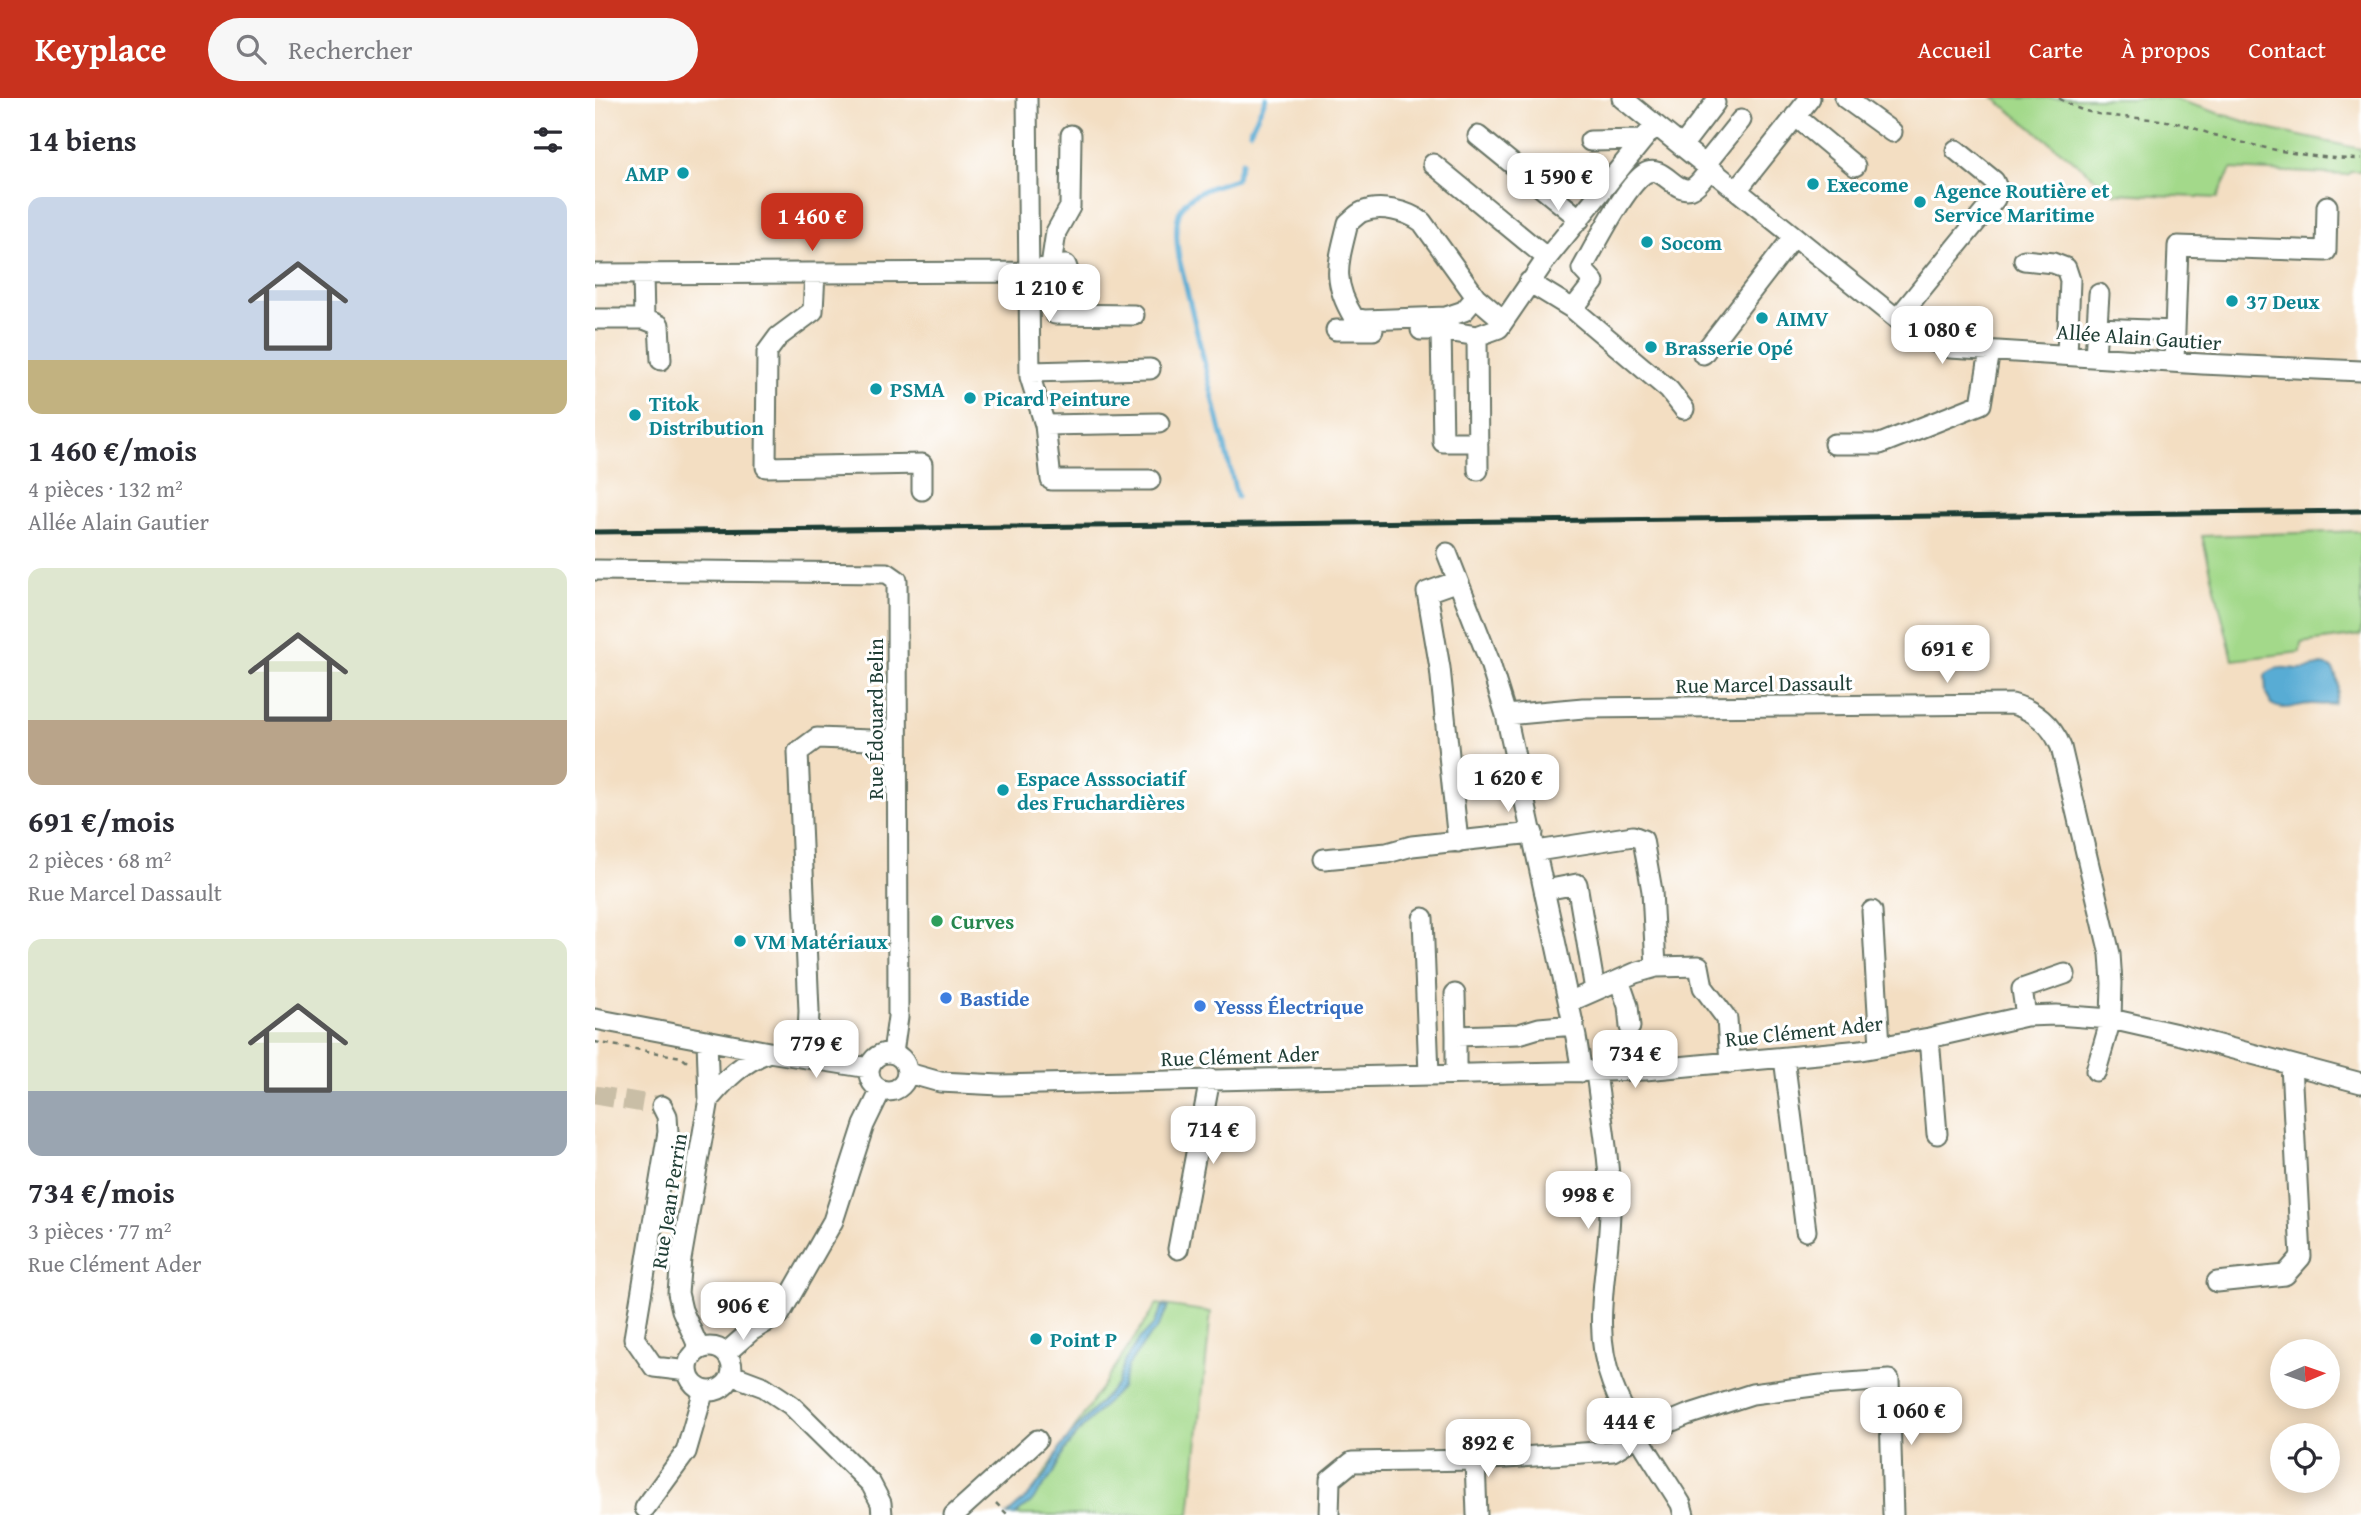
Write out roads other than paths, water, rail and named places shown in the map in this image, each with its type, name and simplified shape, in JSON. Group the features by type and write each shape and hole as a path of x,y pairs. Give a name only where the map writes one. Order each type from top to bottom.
{"street":[{"path":"1027,98 1030,374 1045,425 1051,480 1150,480"},
{"path":"1737,190 1810,98"},
{"path":"1845,98 1892,132"},
{"name":"Allée Alain Gautier","path":"1631,101 1649,133 1682,146 1897,319 1922,337 1950,348 2361,371"},
{"path":"1682,146 1715,103"},
{"path":"1795,117 1855,166"},
{"path":"1573,309 1594,282 1582,269 1616,208 1643,175 1650,172 1663,174 1683,189 1691,189 1697,185 1741,120"},
{"path":"1590,141 1649,133"},
{"path":"1336,330 1441,330 1476,335 1501,324 1547,258 1649,133"},
{"path":"1051,266 1055,232 1070,207 1071,135"},
{"path":"1478,135 1580,219"},
{"path":"1897,319 1995,199 1998,190 1994,181 1957,150"},
{"path":"1433,164 1547,258"},
{"path":"2174,362 2178,246 2326,251 2327,206"},
{"path":"1476,297 1464,312 1446,317 1365,320 1354,318 1342,298 1338,277 1348,223 1362,211 1390,209 1409,213 1422,222 1476,297 1501,324"},
{"path":"1703,354 1794,236"},
{"path":"2024,260 2053,263 2066,268 2070,280 2067,355"},
{"path":"595,274 1029,272 1066,265 1083,314"},
{"path":"815,273 813,311 778,337 767,352 766,467 922,464 922,490"},
{"path":"643,274 644,319"},
{"path":"1529,282 1573,309 1669,390 1684,408"},
{"path":"2095,357 2099,295"},
{"path":"1055,314 1134,314"},
{"path":"595,319 644,319 659,325 661,360"},
{"path":"2097,328 2175,331"},
{"path":"1441,330 1443,442 1478,442"},
{"path":"1476,335 1478,470"},
{"path":"1834,444 1880,444 1981,404 1990,351"},
{"path":"1030,374 1150,369"},
{"path":"1045,425 1159,423"},
{"path":"1447,553 1489,660 1506,715 1574,1025 1589,1072 1611,1205 1601,1292 1604,1344 1612,1383 1685,1515"},
{"name":"Rue Édouard Belin","path":"595,570 887,573 897,580 898,1017 893,1053"},
{"path":"1458,582 1427,592 1440,668 1458,842"},
{"name":"Rue Marcel Dassault","path":"1506,715 1584,708 2012,704 2024,707 2052,731 2063,757 2110,954 2111,1019 2096,1071"},
{"path":"807,1058 809,1010 798,752 817,738 897,741"},
{"path":"1324,859 1458,842 1535,842 1633,836 1643,840 1652,891 1656,967"},
{"path":"1545,890 1577,884 1595,990"},
{"path":"1872,911 1880,1046"},
{"path":"1423,918 1429,1074"},
{"path":"1569,1002 1656,967 1699,965 1703,986 1727,1019 1730,1063"},
{"path":"2026,1016 2022,989 2065,974"},
{"path":"1619,980 1628,1006 1630,1027"},
{"path":"1455,994 1456,1073"},
{"name":"Rue Clément Ader","path":"908,1073 940,1082 1000,1085 1589,1072 1784,1058 1929,1038 2026,1016 2056,1015 2111,1019 2361,1083"},
{"path":"595,1018 769,1052 869,1068"},
{"path":"1456,1036 1519,1034 1539,1028 1574,1025"},
{"path":"1929,1038 1937,1134"},
{"name":"Rue Jean Perrin","path":"699,1348 682,1310 678,1284 709,1099 707,1040"},
{"path":"709,1099 730,1074 755,1057 769,1052"},
{"path":"893,1053 902,1058 908,1067 907,1079 893,1091 881,1090 871,1081 869,1068 878,1055 893,1053"},
{"path":"1784,1058 1806,1231"},
{"path":"2217,1282 2285,1275 2301,1256 2291,1065"},
{"path":"1178,1250 1210,1079"},
{"path":"726,1353 751,1331 780,1314 833,1221 864,1125 881,1090"},
{"path":"662,1106 667,1116 668,1132 634,1338 654,1367 688,1371"},
{"path":"713,1346 726,1353 733,1367 724,1386 711,1391 692,1383 688,1371 690,1358 699,1348 713,1346"},
{"path":"732,1374 764,1387 791,1405 871,1484 881,1503 882,1515"},
{"path":"1329,1515 1330,1480 1352,1462 1475,1460 1613,1451 1639,1435 1687,1415 1752,1394 1821,1384 1889,1380 1893,1515"},
{"path":"645,1508 686,1452 704,1390"},
{"path":"954,1515 1037,1440"},
{"path":"1475,1460 1477,1515"}],"water":[{"path":"2322,665 2331,667 2336,675 2338,689 2334,703 2286,708 2271,704 2266,693 2265,675 2281,668 2301,669"},
{"path":"1163,1306 1168,1307 1157,1329 1128,1366 1121,1388 1065,1449 1053,1474 1031,1502 1015,1515 1007,1515 1047,1474 1060,1448 1117,1384 1124,1363 1140,1338 1152,1327"}],"waterway":[{"path":"1250,131 1266,98"},
{"path":"1237,497 1179,258 1177,223 1185,203 1204,190 1236,179 1242,161"}],"tunnel":[{"path":"595,1095 662,1106"}],"railway":[{"path":"595,532 2361,511"}],"place":[{"name":"AMP","path":"683,173"},
{"name":"Execome","path":"1813,184"},
{"name":"Agence Routière et Service Maritime","path":"1920,202"},
{"name":"Socom","path":"1647,242"},
{"name":"37 Deux","path":"2232,301"},
{"name":"AIMV","path":"1762,318"},
{"name":"Brasserie Opé","path":"1651,347"},
{"name":"PSMA","path":"876,389"},
{"name":"Picard Peinture","path":"970,398"},
{"name":"Titok Distribution","path":"635,415"},
{"name":"Espace Asssociatif des Fruchardières","path":"1003,790"},
{"name":"Curves","path":"937,921"},
{"name":"VM Matériaux","path":"740,941"},
{"name":"Bastide","path":"946,998"},
{"name":"Yesss Électrique","path":"1200,1006"},
{"name":"Point P","path":"1036,1339"}]}
